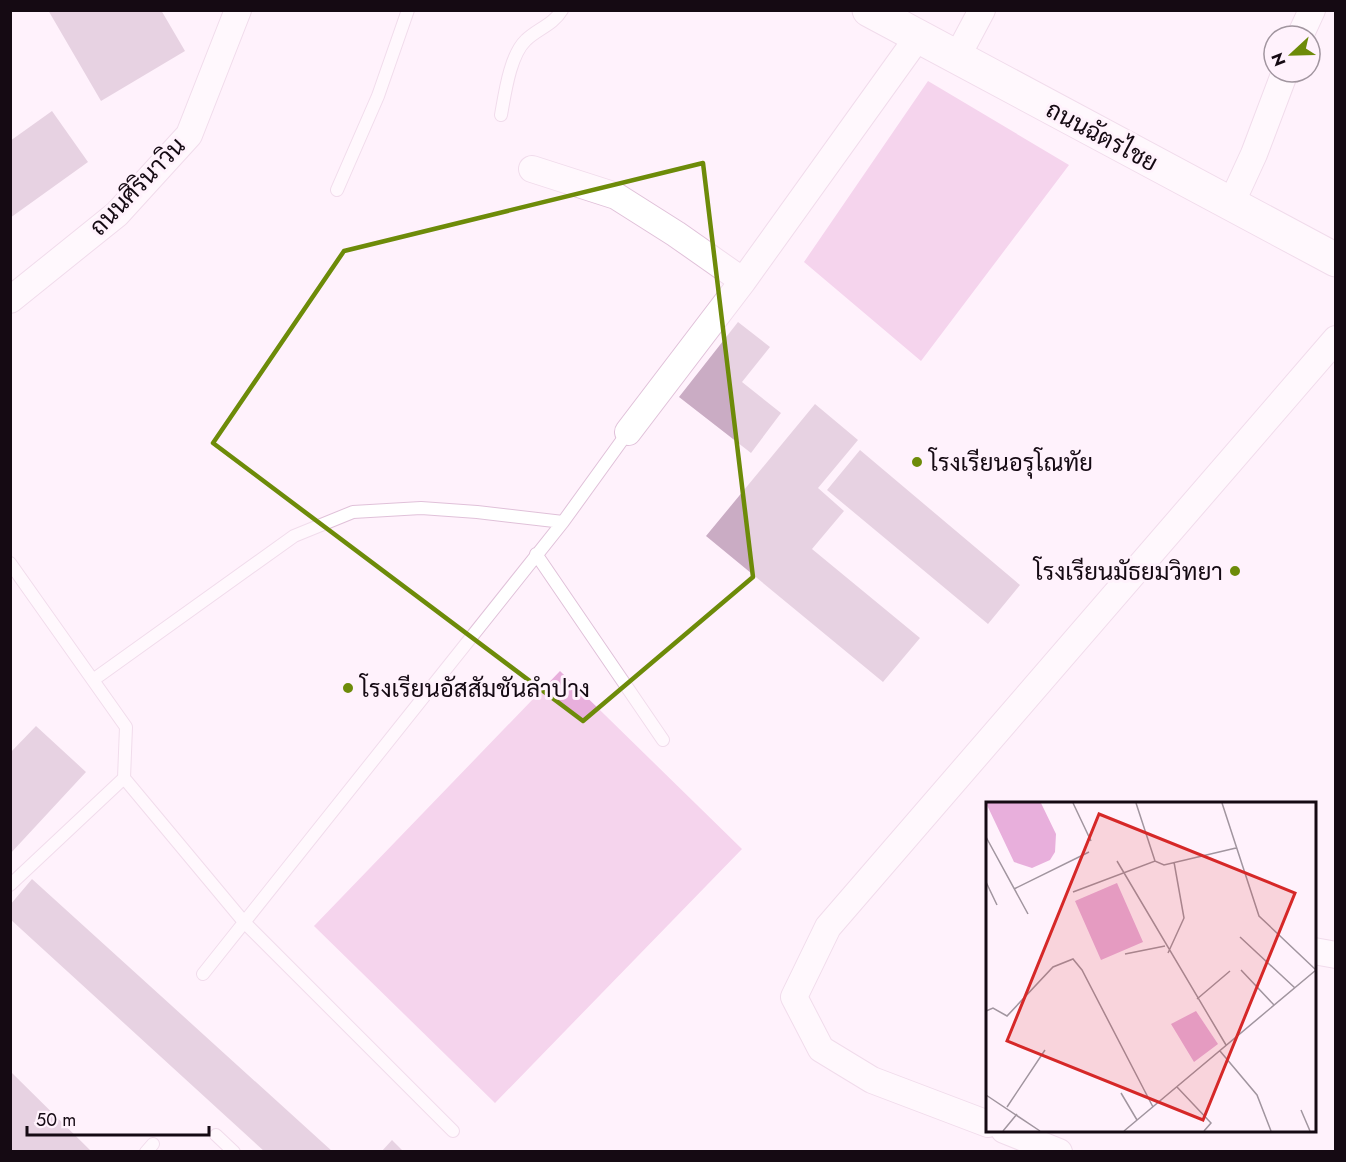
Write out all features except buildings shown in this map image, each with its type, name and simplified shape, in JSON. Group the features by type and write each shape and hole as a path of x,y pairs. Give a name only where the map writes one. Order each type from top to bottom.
{"main road":[{"name":"ถนนฉัตรไชย","path":"869,10 1335,260"}],"street":[{"name":"ถนนศิรินาวิน","path":"10,300 117,214 189,135 238,10"},
{"path":"957,57 982,10"},
{"path":"1306,24 1312,10"},
{"path":"628,432 743,281 918,37"},
{"path":"1231,204 1254,154 1280,84"},
{"path":"532,169 616,196 743,281"},
{"path":"986,1124 872,1080 821,1049 794,997 828,927 1335,339"},
{"path":"1316,951 1335,955"},
{"path":"1007,1132 1059,1152"}],"lane":[{"path":"337,190 378,96 408,10"},
{"path":"501,115 518,50 524,41 551,23 562,10"},
{"path":"203,974 563,522 628,432"},
{"path":"93,680 294,536 353,512 421,508 563,522"},
{"path":"536,554 663,740"},
{"path":"10,563 126,727 124,778 244,922 453,1131"},
{"path":"10,885 124,778"},
{"path":"216,1135 234,1152"}],"highlighted area":[{"path":"703,163 753,577 583,721 213,443 344,251"}],"shaded area":[{"path":"928,81 1069,165 921,361 804,262"},
{"path":"560,671 742,849 495,1103 314,926"}],"place":[{"name":"โรงเรียนอรุโณทัย","path":"917,462"},
{"name":"โรงเรียนมัธยมวิทยา","path":"1235,571"},
{"name":"โรงเรียนอัสสัมชันลำปาง","path":"348,688"}]}
